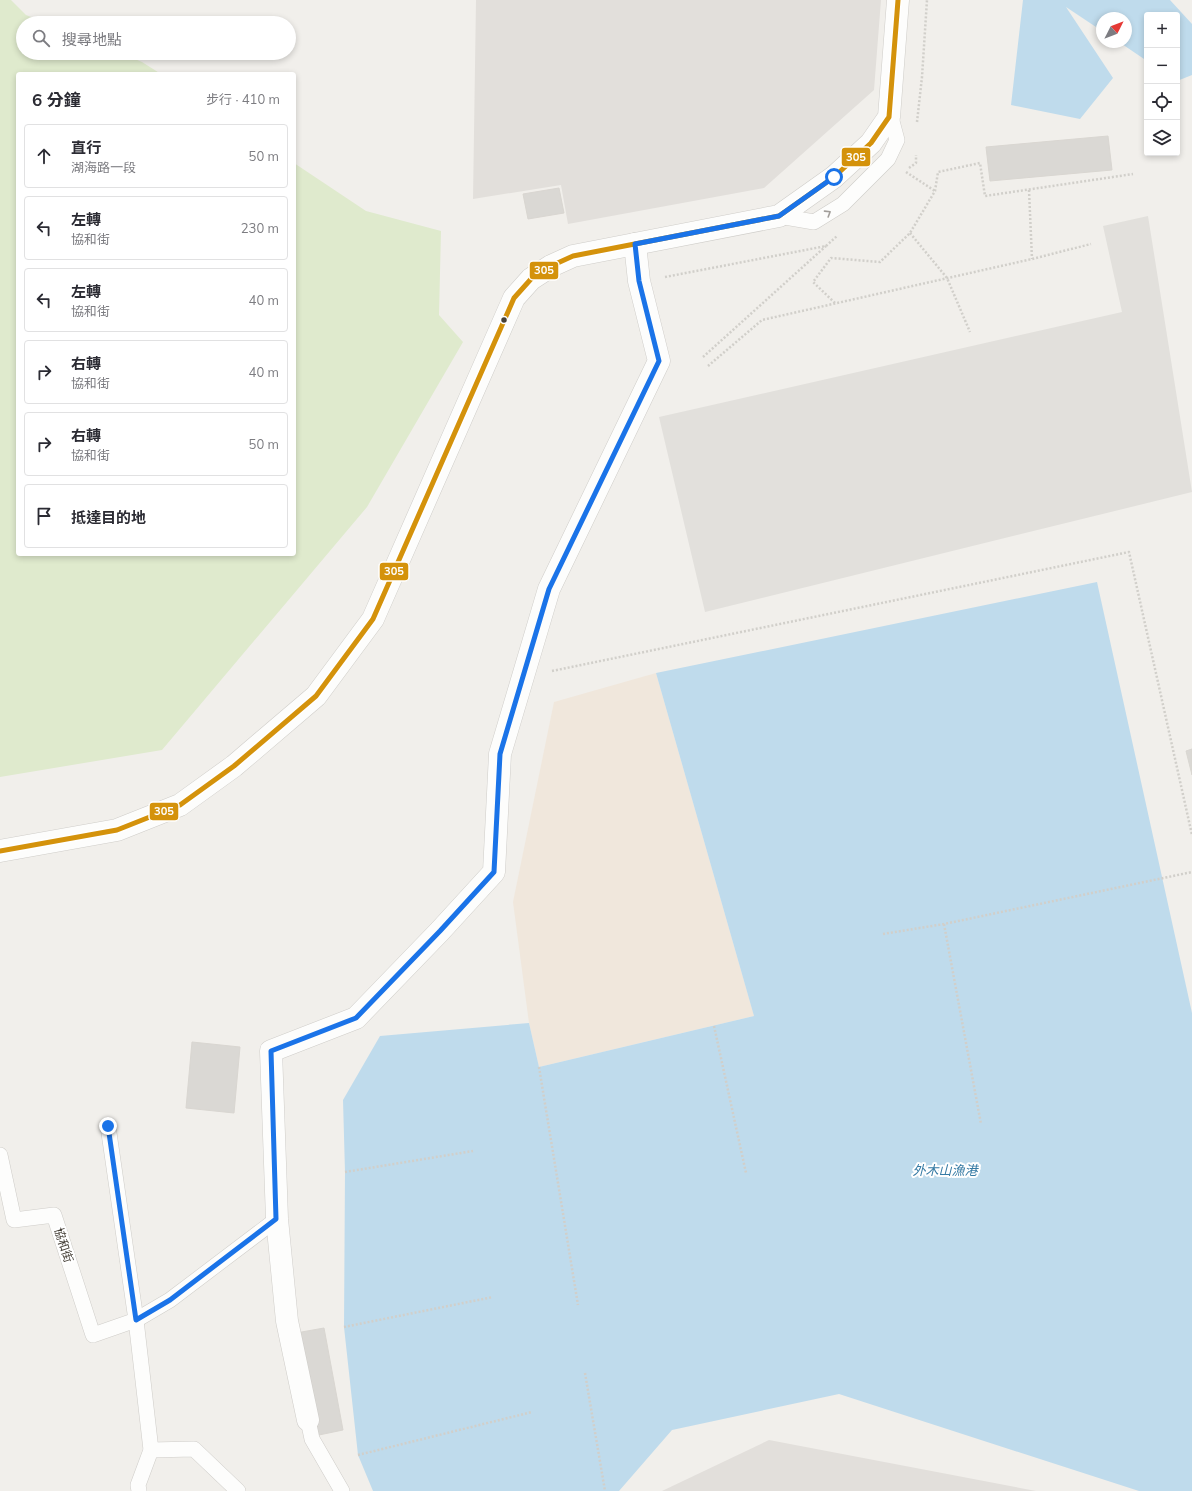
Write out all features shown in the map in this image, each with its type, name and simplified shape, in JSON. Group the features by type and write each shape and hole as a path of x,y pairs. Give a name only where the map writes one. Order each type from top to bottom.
{"street":[{"path":"0,850 116,830 180,805 234,766 316,696 373,619 514,298 532,279 551,266 573,256 779,216 834,177 871,143 889,117 898,0"},
{"path":"308,1420 287,1321 276,1219 271,1051 356,1018 440,931 494,872 500,754 549,589 659,361 639,281 635,244"}],"lane":[{"path":"108,1126 136,1320 151,1450 138,1484 140,1491"},
{"name":"協和街","path":"0,1155 14,1220 54,1215 93,1334 136,1320 170,1300 276,1219"},
{"path":"308,1420 312,1439 342,1491"},
{"path":"151,1450 194,1449 238,1491"}],"path":[{"path":"835,303 813,282 832,258 880,262 910,233 935,192 938,172 980,164 985,196 1133,174"},
{"path":"905,172 935,192"},
{"path":"1029,190 1032,259"},
{"path":"910,233 947,278 970,332"},
{"path":"708,366 762,320 1032,259 1091,244"},
{"path":"704,357 826,246"},
{"path":"552,671 1129,552 1192,835"},
{"path":"883,934 944,924 1192,872"},
{"path":"944,924 981,1124"},
{"path":"714,1026 746,1173"},
{"path":"539,1067 578,1306"},
{"path":"345,1172 473,1151"},
{"path":"344,1327 493,1297"},
{"path":"585,1373 605,1491"},
{"path":"358,1455 532,1412"}],"shaded area":[{"path":"476,0 881,0 874,90 764,188 568,224 561,185 473,199"},
{"path":"1148,216 1192,492 705,612 659,417 1122,312 1103,226"},
{"path":"656,673 754,1016 539,1067 529,1023 513,902 554,702"},
{"path":"769,1440 1036,1491 662,1491"}],"green space":[{"path":"0,0 11,0 28,16 16,16 16,60 137,60 158,72 16,72 16,556 296,556 296,164 366,211 441,231 439,315 463,342 367,507 162,750 0,777"}],"water":[{"path":"1023,0 1170,0 1192,24 1192,75 1180,80 1180,12 1144,12 1144,59 1128,48 1132,48 1132,12 1096,12 1096,27 1066,7 1113,78 1080,119 1011,105"},
{"name":"外木山漁港","path":"1097,582 1192,1013 1192,1491 1139,1491 839,1394 672,1430 619,1491 373,1491 358,1455 344,1327 345,1172 343,1100 380,1036 529,1023 539,1067 754,1016 656,673"}],"building":[{"path":"1108,136 1112,170 990,181 986,147"},
{"path":"559,188 564,213 528,219 523,194"},
{"path":"1192,749 1192,775 1186,751"},
{"path":"192,1042 240,1047 234,1113 186,1108"},
{"path":"324,1328 343,1430 314,1436 296,1333"}],"transit line":[{"name":"305","path":"0,851 117,830 180,805 234,766 316,696 373,619 514,298 531,279 551,266 573,256 779,216 834,177 871,143 889,117 898,0"}],"route":[{"path":"108,1126 136,1320 170,1300 276,1219 271,1051 356,1018 440,931 494,872 500,754 549,589 659,361 639,281 635,244 779,216 834,177"}]}
